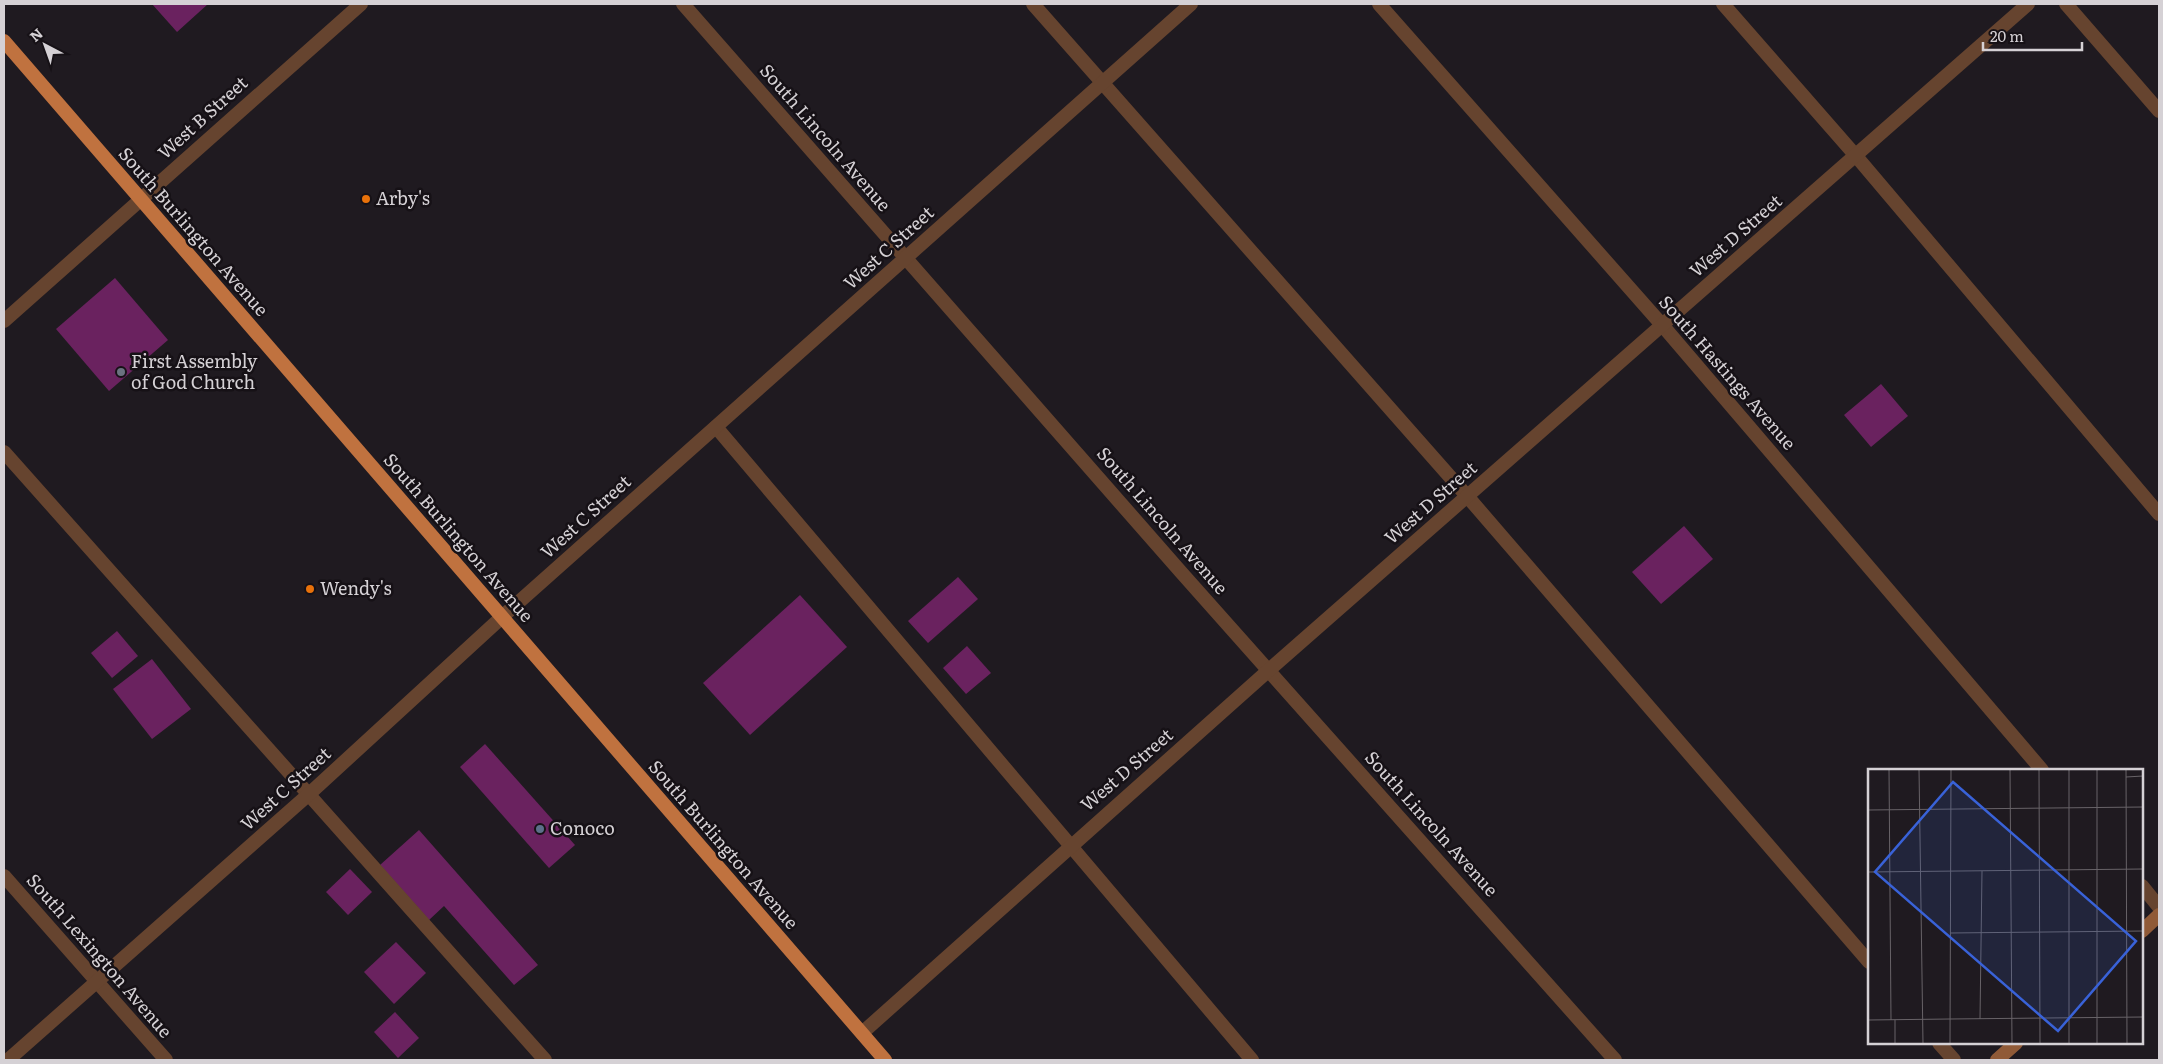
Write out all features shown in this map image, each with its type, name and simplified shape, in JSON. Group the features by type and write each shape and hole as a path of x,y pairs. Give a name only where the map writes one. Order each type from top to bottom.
{"highway":[{"name":"South Burlington Avenue","path":"4,41 885,1060"}],"main road":[{"path":"2143,930 2159,915"},
{"path":"1997,1060 2015,1044"}],"street":[{"name":"West B Street","path":"4,321 361,4"},
{"name":"South Lincoln Avenue","path":"684,4 905,258 1615,1060"},
{"path":"1033,4 1467,496 1868,961"},
{"name":"West C Street","path":"8,1060 308,795 502,617 1192,4"},
{"name":"South Hastings Avenue","path":"1379,4 1662,326 2041,769"},
{"path":"1723,4 1856,156 2159,514"},
{"name":"West D Street","path":"862,1033 1269,670 2028,4"},
{"path":"2066,4 2159,111"},
{"path":"716,426 1252,1060"},
{"path":"4,452 545,1060"},
{"name":"South Lexington Avenue","path":"4,876 166,1060"},
{"path":"2143,887 2159,907"},
{"path":"1940,1044 1954,1060"}],"building":[{"path":"152,4 208,4 177,32"},
{"path":"115,278 168,340 109,391 56,329"},
{"path":"1881,384 1908,416 1871,447 1844,415"},
{"path":"1684,526 1713,559 1661,604 1632,572"},
{"path":"958,577 978,599 928,643 908,621"},
{"path":"800,595 847,647 750,735 703,683"},
{"path":"117,631 138,656 112,678 91,653"},
{"path":"967,646 991,673 966,694 943,668"},
{"path":"152,659 191,709 152,739 113,689"},
{"path":"485,744 575,845 549,868 460,767"},
{"path":"419,830 538,965 514,985 444,906 429,920 380,865"},
{"path":"350,869 372,892 348,915 326,892"},
{"path":"396,942 426,973 394,1004 364,972"},
{"path":"395,1012 419,1038 398,1058 374,1032"}],"place":[{"name":"Arby's","path":"366,199"},
{"name":"First Assembly of God Church","path":"121,372"},
{"name":"Wendy's","path":"310,589"},
{"name":"Conoco","path":"540,829"}]}
